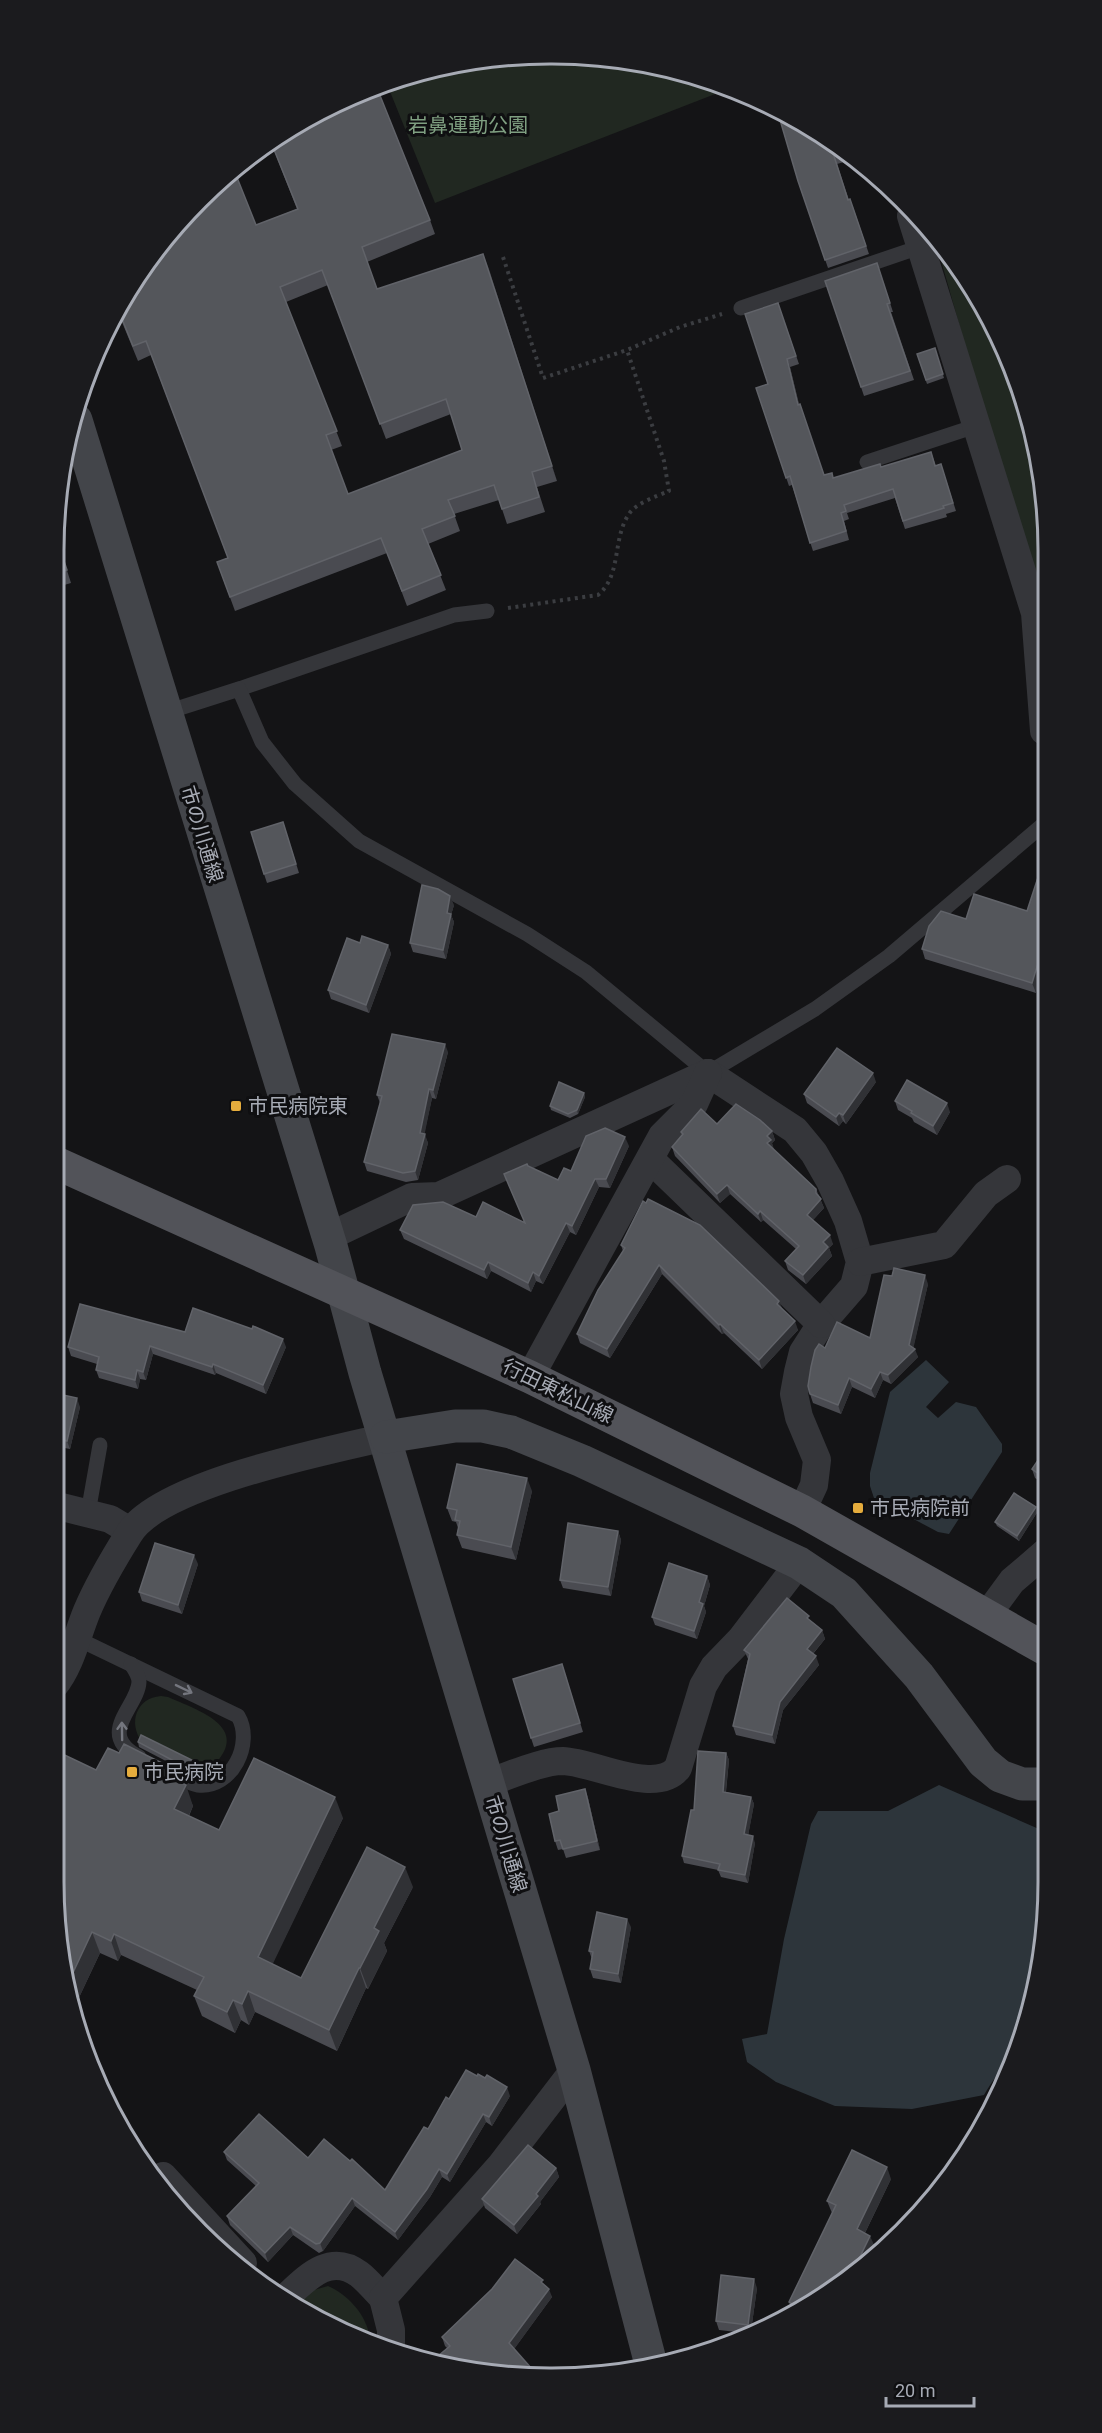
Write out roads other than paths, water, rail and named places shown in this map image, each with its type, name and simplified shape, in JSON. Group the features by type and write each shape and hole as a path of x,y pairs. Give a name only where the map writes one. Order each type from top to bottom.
{"main road":[{"name":"行田東松山線","path":"64,1167 530,1377 802,1511 1038,1645"}],"street":[{"path":"914,227 1035,613 1038,652"},
{"name":"市の川通線","path":"79,432 164,713 329,1242 573,2070 649,2358"},
{"path":"530,1377 662,1136 694,1104 708,1073"},
{"path":"329,1242 412,1197 439,1196 708,1073"},
{"path":"708,1073 795,1130 802,1138 814,1153 830,1181 848,1221 860,1262 854,1286 821,1324 803,1352 794,1394 799,1417 817,1460 814,1485 802,1511"},
{"path":"650,1159 821,1324"},
{"path":"860,1262 944,1245 986,1194 1007,1179"},
{"path":"64,1668 88,1608 130,1531 151,1513 182,1494 292,1459 386,1437 455,1426 483,1426 511,1432 582,1461 799,1563 844,1593 919,1676 983,1762 1000,1776 1022,1784 1038,1784"},
{"path":"64,1507 110,1520 130,1531"},
{"path":"987,1616 1012,1581 1038,1559"},
{"path":"487,1783 545,1764 562,1761 639,1778 657,1779 672,1776 678,1768 704,1686 714,1667 741,1639 799,1563"},
{"path":"382,2298 501,2165 573,2070"},
{"path":"166,2179 223,2242"},
{"path":"291,2293 311,2275 327,2265 343,2267 358,2273 382,2298 391,2330 391,2341"}],"lane":[{"path":"741,308 920,247"},
{"path":"867,462 975,426"},
{"path":"164,713 454,615 487,611"},
{"path":"239,689 262,742 295,784 359,841 527,934 586,972 708,1073 815,1009 889,956 1038,829"},
{"path":"88,1513 100,1445"},
{"path":"76,1638 131,1664 238,1716 244,1729 243,1746 232,1769 222,1781 205,1785 186,1781 129,1752 125,1747 120,1734 121,1724 124,1712 139,1684 131,1664"}],"place":[{"name":"市民病院東","path":"236,1106"},
{"name":"市民病院前","path":"858,1508"},
{"name":"市民病院","path":"132,1772"}],"park label":[{"name":"岩鼻運動公園","path":"468,125"}]}
